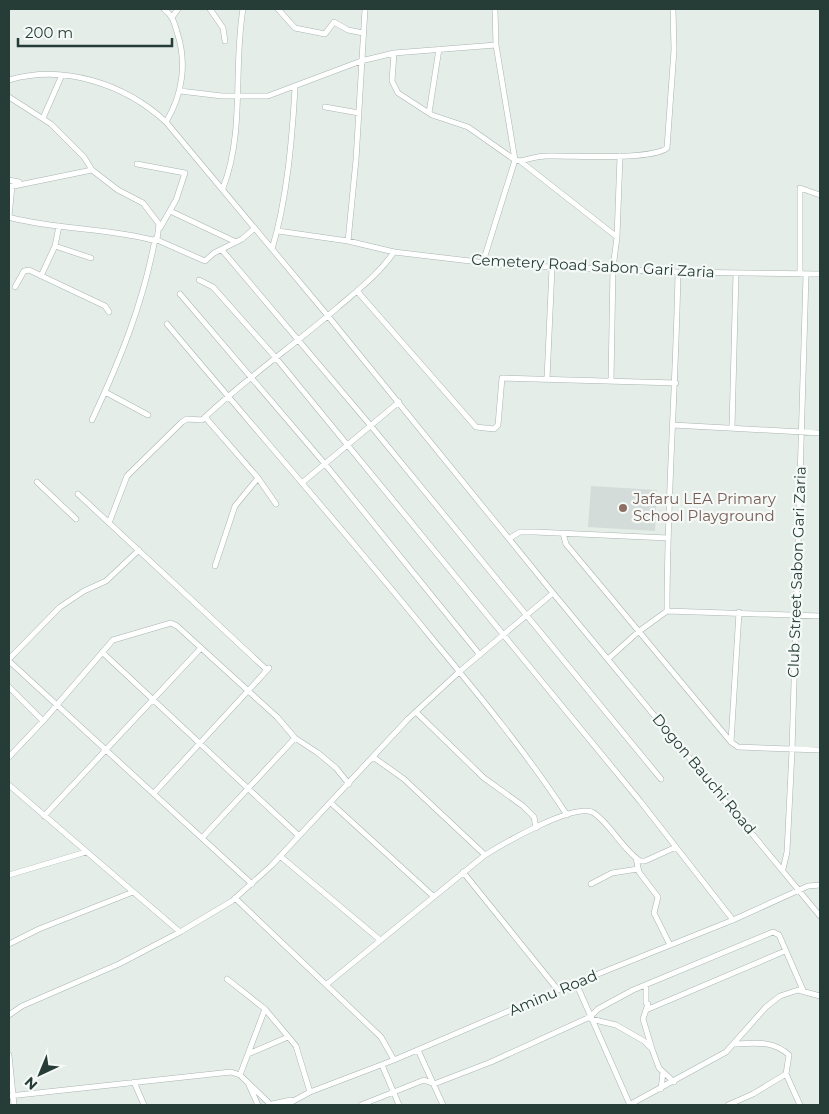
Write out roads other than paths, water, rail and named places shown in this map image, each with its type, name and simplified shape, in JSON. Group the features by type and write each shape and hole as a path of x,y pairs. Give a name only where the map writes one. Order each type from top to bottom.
{"street":[{"path":"164,9 172,16 182,46 183,69 178,101 166,122"},
{"path":"172,16 178,9"},
{"path":"210,9 223,28 225,41"},
{"path":"223,188 232,156 237,96 239,34 244,9"},
{"path":"278,9 297,29 325,34 334,22 348,30 363,32"},
{"path":"348,241 359,113 364,9"},
{"path":"484,262 518,161 496,45 495,9"},
{"path":"518,161 545,156 620,156 662,152 667,148 674,50 673,9"},
{"path":"180,91 237,96 268,96 295,88 361,61 394,52 496,45"},
{"path":"429,113 439,49"},
{"path":"394,52 392,81 395,89 415,106 468,127 518,161 617,237"},
{"name":"Dogon Bauchi Road","path":"9,80 43,74 62,75 98,82 116,88 144,103 166,122 223,188 553,593 820,916"},
{"path":"43,118 62,75"},
{"path":"272,249 278,231 293,123 295,88"},
{"path":"9,104 10,98 43,118 84,157 92,170 118,190 143,204 160,228"},
{"path":"326,107 359,113"},
{"path":"611,381 613,268 617,237 620,156"},
{"path":"92,420 128,340 140,305 160,228 183,183 185,173 137,164"},
{"path":"92,170 77,172 73,176 11,186 9,217 156,240 205,261 255,228"},
{"path":"9,180 22,183"},
{"name":"Club Street Sabon Gari Zaria","path":"783,869 788,852 802,432 803,274 800,188 820,195"},
{"path":"170,211 236,242"},
{"path":"41,276 55,246 58,226"},
{"name":"Cemetery Road Sabon Gari Zaria","path":"278,231 348,241 394,252 552,268 820,274"},
{"path":"55,246 91,258"},
{"path":"222,250 371,426 661,779"},
{"path":"109,523 122,484 134,468 182,422 191,418 200,421 205,417 227,396 358,291 380,270 394,252"},
{"path":"547,379 552,268"},
{"path":"15,286 25,270 105,306 109,312"},
{"path":"667,612 668,538 676,384 678,272"},
{"path":"732,427 736,273"},
{"path":"199,280 212,287 276,358 676,847 733,920"},
{"path":"358,291 476,427 494,429 498,426 502,378 676,384"},
{"path":"180,294 325,464 480,655"},
{"path":"167,324 303,482 525,753 567,815"},
{"path":"105,392 148,415"},
{"path":"303,482 399,402"},
{"path":"205,417 258,478 276,504"},
{"path":"673,424 820,433"},
{"path":"215,566 235,506 258,478"},
{"path":"37,482 76,519"},
{"path":"78,494 268,669 154,793"},
{"path":"510,538 520,532 668,538"},
{"path":"563,533 566,544 731,742 738,747 792,751 820,750"},
{"path":"139,550 106,581 84,591 60,607 9,660 252,884"},
{"path":"9,1015 54,992 119,964 180,932 235,898 280,856 416,712 459,672 553,593"},
{"path":"608,659 638,632 667,612 738,612 820,616"},
{"path":"731,742 738,612"},
{"path":"9,757 57,706 115,639 168,623 177,626 248,690 295,738 318,753 349,784"},
{"path":"44,816 107,751 201,648"},
{"path":"102,652 299,836"},
{"path":"9,687 43,721"},
{"path":"416,712 484,778 523,806 534,817 536,828"},
{"path":"202,838 295,738"},
{"path":"373,757 404,779 485,855"},
{"path":"9,785 180,932"},
{"path":"331,803 432,896"},
{"path":"327,984 379,939 485,855 536,828 567,815 581,810 595,814 636,858 645,861 676,847"},
{"path":"9,875 86,852"},
{"path":"280,856 379,939"},
{"path":"636,858 638,869 658,897 654,913 670,945"},
{"path":"591,884 612,873 638,869"},
{"path":"463,872 558,990"},
{"name":"Aminu Road","path":"286,1105 310,1092 382,1065 558,990 733,920 798,890 808,886 820,885"},
{"path":"9,944 39,928 133,892"},
{"path":"235,898 327,984 381,1038 394,1060"},
{"path":"360,1105 424,1080 434,1084 482,1066 591,1018 598,1009 646,985 773,932 779,935 804,990"},
{"path":"648,1007 785,950"},
{"path":"227,979 265,1009 296,1046 310,1092"},
{"path":"576,983 630,1105 726,1052 766,1007 792,990 804,990 820,996"},
{"path":"646,985 646,1003 648,1007 643,1022 659,1068 674,1082"},
{"path":"240,1075 265,1009"},
{"path":"591,1018 616,1025 644,1041 652,1049"},
{"path":"248,1054 288,1037"},
{"path":"734,1044 766,1043 777,1046 789,1055 786,1074 800,1105"},
{"path":"418,1050 443,1105"},
{"path":"9,1055 11,1096 14,1105"},
{"path":"382,1065 399,1105"},
{"path":"11,1096 225,1072 240,1075 272,1104"},
{"path":"660,1089 664,1079 663,1072"},
{"path":"728,1105 754,1094 786,1074"},
{"path":"134,1082 144,1105"},
{"path":"249,1084 259,1105 294,1100"}],"place":[{"name":"Jafaru LEA Primary School Playground","path":"623,508"}]}
